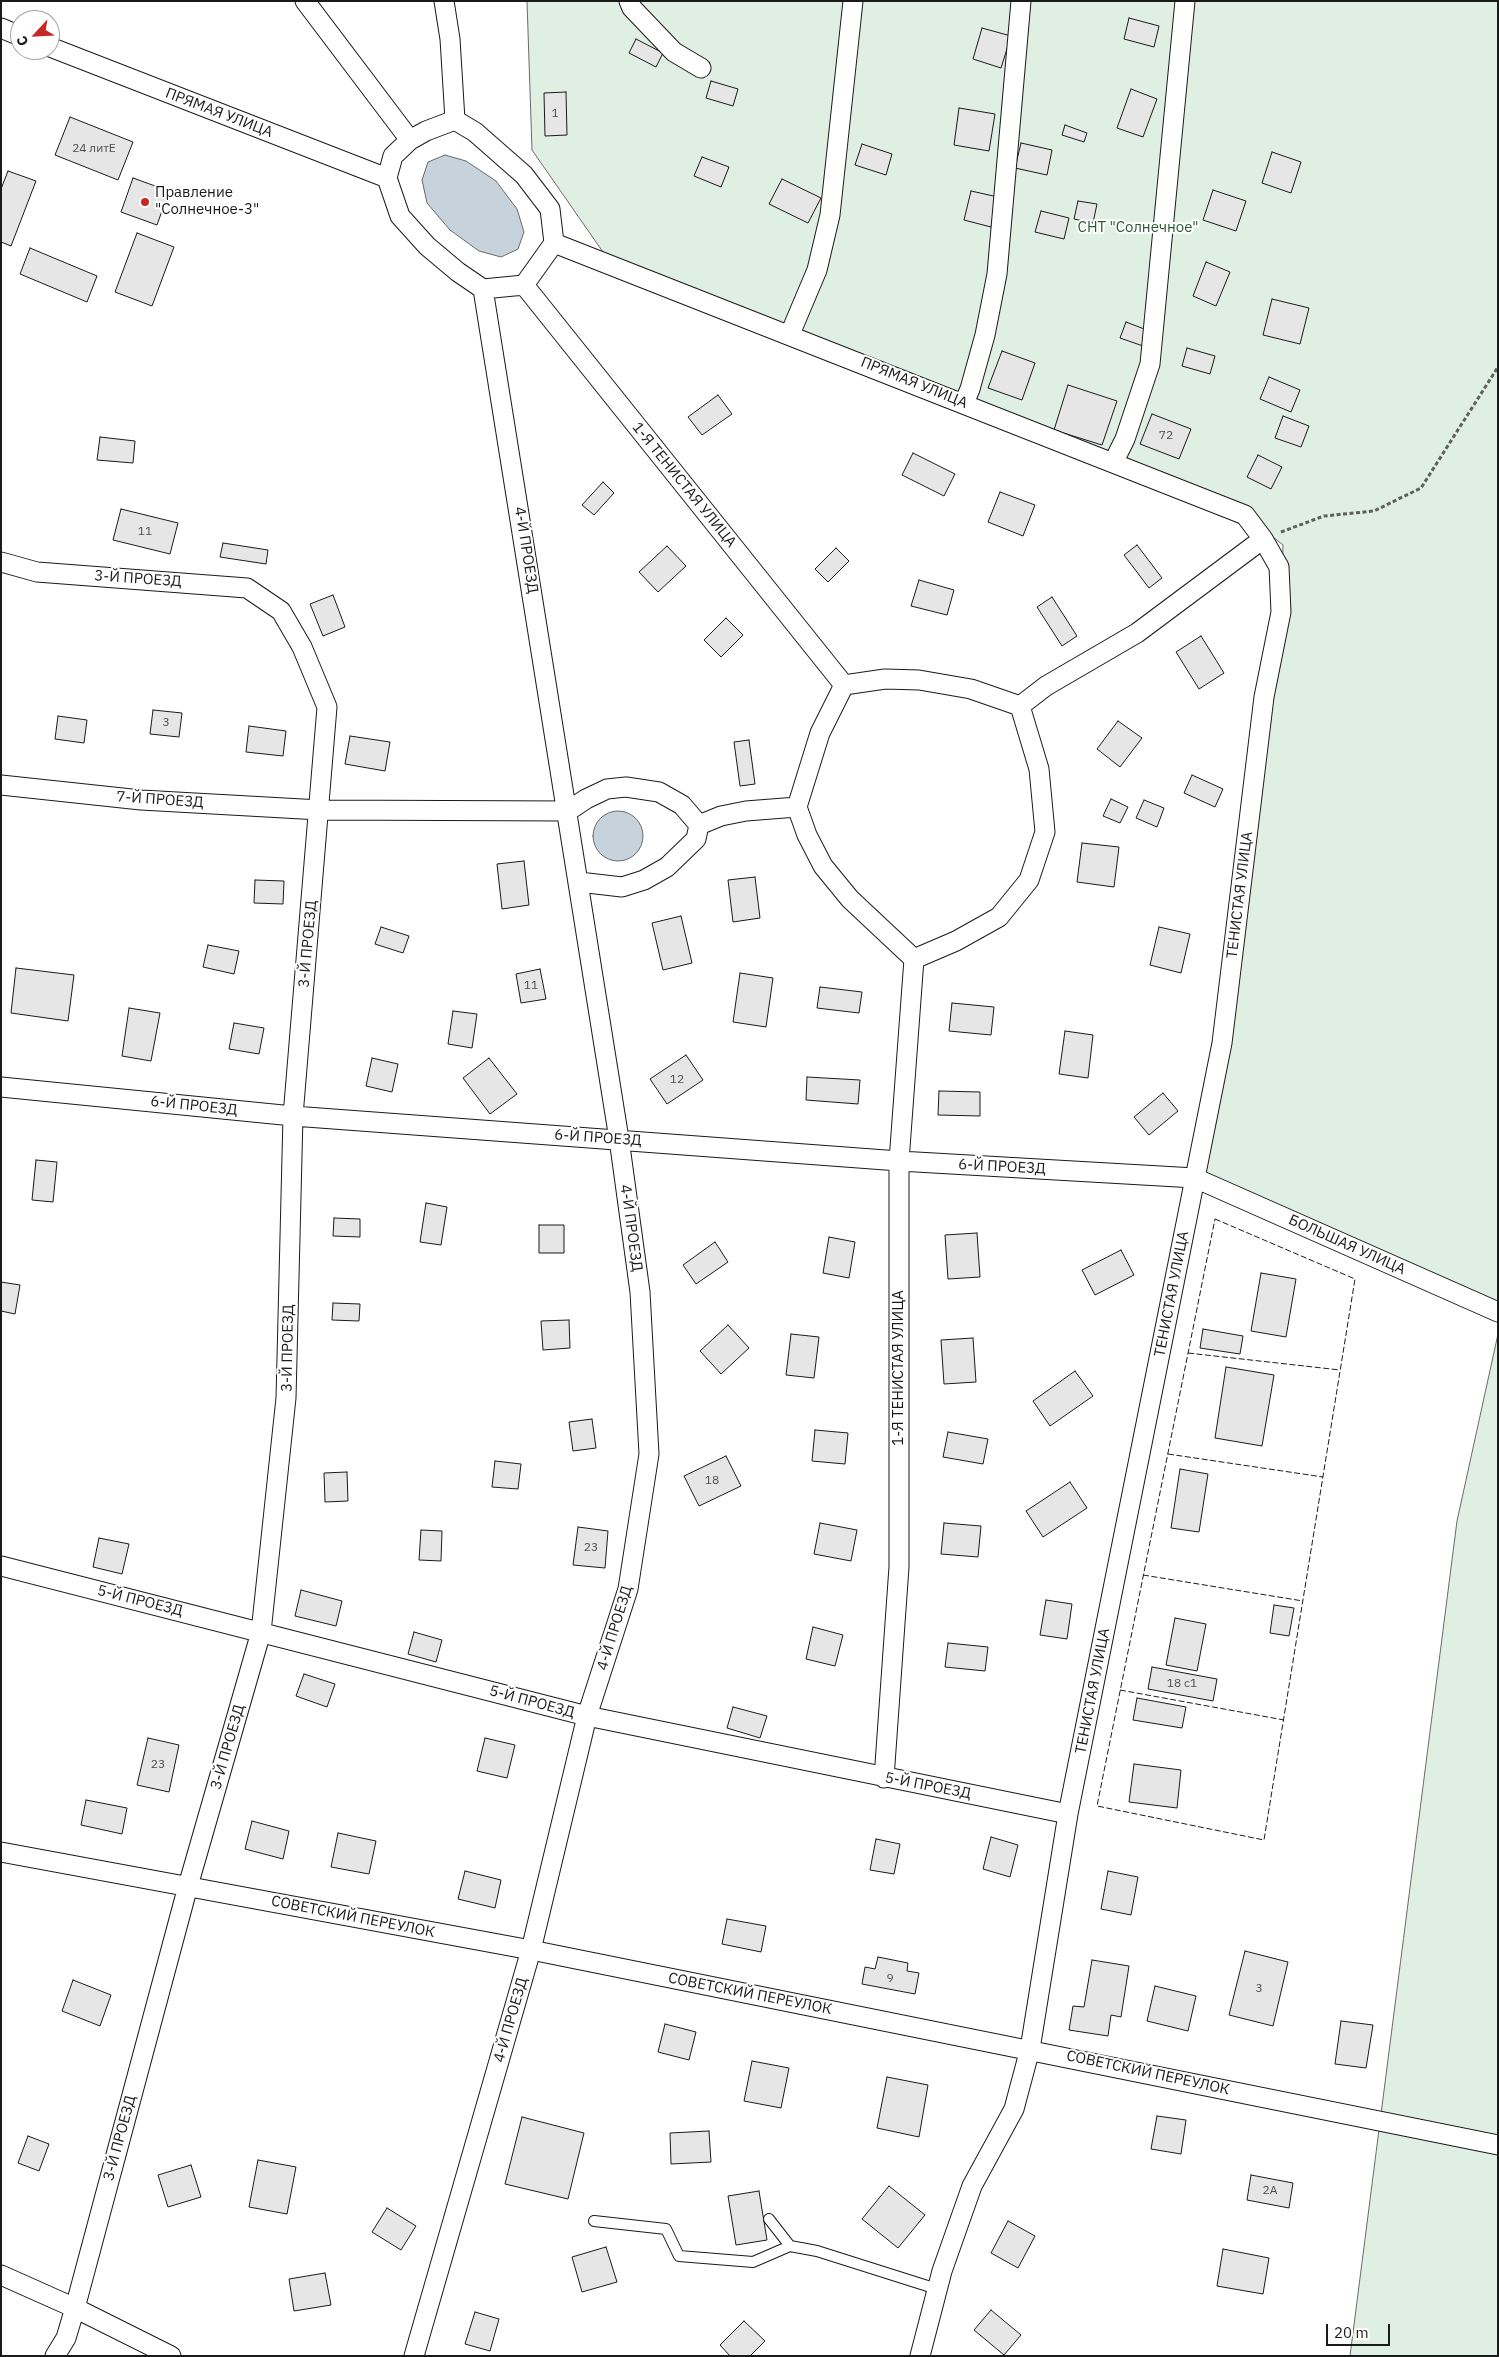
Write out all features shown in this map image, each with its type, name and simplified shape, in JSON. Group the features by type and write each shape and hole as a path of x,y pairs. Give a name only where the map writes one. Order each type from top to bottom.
{"street":[{"path":"305,1 410,140"},
{"path":"444,1 450,39 455,120"},
{"path":"628,1 632,8 674,52 701,68"},
{"path":"790,334 817,270 830,215 853,1"},
{"path":"964,403 970,389 985,335 997,274 1022,1"},
{"path":"1113,463 1126,439 1150,364 1185,1"},
{"name":"ПРЯМАЯ УЛИЦА","path":"60,51 387,178"},
{"path":"455,120 475,132 524,175 550,209 554,243 524,285 484,289 458,272 427,246 400,216 387,178 393,156 410,140 426,131 455,120"},
{"name":"ПРЯМАЯ УЛИЦА","path":"554,243 1245,514 1263,539"},
{"name":"1-Я ТЕНИСТАЯ УЛИЦА","path":"524,285 844,685"},
{"name":"4-Й ПРОЕЗД","path":"484,289 568,811"},
{"path":"1020,706 1046,686 1137,632 1263,539"},
{"name":"ТЕНИСТАЯ УЛИЦА","path":"920,2356 937,2289 972,2186 1014,2109 1030,2049 1068,1814 1222,1043 1264,697 1281,612 1279,566 1263,539"},
{"name":"3-Й ПРОЕЗД","path":"1,562 37,572 247,588 281,611 302,647 327,707 320,810 293,1116 286,1398 261,1632 188,1886 66,2338 55,2356"},
{"path":"885,679 919,680 971,689 1020,706 1038,769 1045,832 1029,880 999,917 956,941 914,959 850,899 824,866 806,835 797,807 820,733 844,685 885,679"},
{"name":"7-Й ПРОЕЗД","path":"1,785 140,800 320,810 568,811"},
{"path":"626,788 659,792 682,805 699,826 696,839 667,867 644,880 622,887 579,882 568,811 586,799 607,789 626,788"},
{"path":"699,826 721,816 746,811 797,807"},
{"name":"4-Й ПРОЕЗД","path":"414,2356 531,1950 587,1716 628,1589 649,1454 640,1292 619,1139 579,882"},
{"name":"1-Я ТЕНИСТАЯ УЛИЦА","path":"884,1778 899,1567 899,1161 914,959"},
{"name":"6-Й ПРОЕЗД","path":"1,1087 293,1116 899,1161 1196,1178"},
{"name":"БОЛЬШАЯ УЛИЦА","path":"1196,1178 1498,1312"},
{"name":"5-Й ПРОЕЗД","path":"1,1566 587,1716 1068,1814"},
{"name":"СОВЕТСКИЙ ПЕРЕУЛОК","path":"1,1852 531,1950 1030,2049 1498,2145"},
{"path":"1,2275 74,2308 171,2356"}],"lane":[{"path":"769,2219 790,2246"},
{"path":"594,2221 666,2229 679,2256 754,2262 790,2246 817,2250 937,2289"}],"path":[{"path":"1263,539 1324,516 1374,511 1421,488 1498,367"}],"green space":[{"name":"СНТ \"Солнечное\"","path":"527,1 1498,1 1498,1312 1212,1185 1199,1159 1281,612 1283,545 1245,515 612,265 532,150"},
{"path":"1498,1334 1498,2356 1350,2356 1457,1521"}],"shaded area":[{"path":"445,155 466,161 496,181 517,209 524,232 518,249 501,257 479,251 450,230 427,203 422,180 428,162"},
{"path":"613,811 623,811 636,818 643,831 643,841 636,854 623,861 613,861 604,857 597,850 593,841 593,831 597,822 604,815"}],"building":[{"path":"1129,18 1159,26 1154,47 1124,39"},
{"path":"982,28 1011,36 1001,68 973,59"},
{"path":"636,39 663,53 656,67 629,53"},
{"path":"711,81 738,89 733,106 706,98"},
{"path":"1131,89 1157,99 1143,137 1117,128"},
{"path":"566,92 567,135 545,136 544,93"},
{"path":"959,108 995,114 989,151 954,145"},
{"path":"70,117 133,142 118,180 55,155"},
{"path":"1065,125 1087,133 1084,142 1062,135"},
{"path":"1021,143 1052,150 1047,175 1015,168"},
{"path":"862,144 892,154 886,175 855,165"},
{"path":"1272,152 1301,162 1291,193 1262,183"},
{"path":"702,157 729,167 721,187 694,176"},
{"path":"8,171 36,181 11,246 1,242 1,189"},
{"name":"Правление \"Солнечное-3\"","path":"133,178 169,191 157,225 121,212"},
{"path":"782,179 821,198 808,223 769,204"},
{"path":"1213,190 1246,201 1236,231 1203,220"},
{"path":"971,191 998,197 991,227 964,220"},
{"path":"1078,201 1097,204 1093,223 1074,219"},
{"path":"1041,211 1069,218 1064,239 1035,232"},
{"path":"137,233 174,247 152,306 115,292"},
{"path":"30,248 97,276 87,302 20,274"},
{"path":"1206,262 1230,272 1216,306 1193,296"},
{"path":"1272,299 1309,308 1300,344 1263,335"},
{"path":"1126,322 1152,332 1146,347 1120,338"},
{"path":"1187,348 1215,356 1210,374 1182,366"},
{"path":"1002,351 1035,363 1022,400 988,388"},
{"path":"1269,377 1300,390 1291,412 1260,399"},
{"path":"1068,385 1117,401 1102,445 1054,430"},
{"path":"718,395 732,414 702,435 688,417"},
{"path":"1152,414 1191,429 1179,459 1140,444"},
{"path":"1283,416 1309,426 1301,447 1275,438"},
{"path":"100,437 135,441 133,463 97,460"},
{"path":"913,453 955,474 944,496 902,475"},
{"path":"1258,455 1282,467 1271,489 1247,477"},
{"path":"603,482 614,493 594,515 582,505"},
{"path":"1000,492 1035,505 1023,536 988,522"},
{"path":"121,509 178,523 170,554 113,540"},
{"path":"223,543 268,550 266,564 220,557"},
{"path":"1137,545 1162,578 1149,588 1124,555"},
{"path":"667,546 686,566 658,592 639,572"},
{"path":"836,548 849,561 828,582 815,569"},
{"path":"919,580 954,590 947,615 911,606"},
{"path":"333,595 345,627 323,636 310,604"},
{"path":"1052,597 1077,636 1062,646 1037,607"},
{"path":"726,618 743,635 721,657 704,640"},
{"path":"1201,636 1224,673 1199,689 1176,652"},
{"path":"153,710 182,713 179,737 150,734"},
{"path":"58,716 87,720 84,743 55,739"},
{"path":"1118,721 1142,738 1120,767 1097,749"},
{"path":"249,726 286,731 283,756 246,752"},
{"path":"350,736 390,742 385,771 345,764"},
{"path":"749,740 755,784 740,786 734,742"},
{"path":"1192,775 1223,789 1215,807 1184,793"},
{"path":"1111,799 1128,807 1120,823 1103,816"},
{"path":"1144,800 1164,808 1157,827 1136,818"},
{"path":"1082,843 1119,847 1114,887 1077,882"},
{"path":"524,861 529,905 502,909 497,864"},
{"path":"755,877 760,918 733,922 728,880"},
{"path":"255,880 284,881 283,904 254,903"},
{"path":"681,916 692,963 663,970 652,923"},
{"path":"381,927 409,936 403,953 375,944"},
{"path":"1159,927 1190,934 1181,973 1150,965"},
{"path":"208,945 239,951 234,974 203,967"},
{"path":"16,968 74,975 68,1021 11,1013"},
{"path":"540,969 546,999 521,1003 516,974"},
{"path":"740,973 773,978 766,1027 733,1022"},
{"path":"820,987 862,992 859,1013 817,1008"},
{"path":"952,1003 994,1007 991,1035 949,1031"},
{"path":"129,1008 160,1013 151,1061 122,1056"},
{"path":"453,1011 477,1014 472,1048 448,1044"},
{"path":"234,1023 264,1028 259,1054 229,1049"},
{"path":"1065,1031 1093,1035 1088,1078 1059,1074"},
{"path":"686,1055 703,1080 667,1104 650,1079"},
{"path":"372,1058 398,1064 392,1092 366,1086"},
{"path":"489,1058 517,1094 490,1114 463,1078"},
{"path":"807,1077 860,1080 858,1104 806,1100"},
{"path":"939,1091 980,1092 980,1116 938,1115"},
{"path":"1163,1093 1178,1111 1149,1135 1134,1117"},
{"path":"36,1160 57,1162 53,1202 32,1200"},
{"path":"426,1203 447,1207 441,1245 420,1242"},
{"path":"334,1218 360,1219 360,1237 333,1236"},
{"path":"539,1225 564,1225 564,1253 539,1253"},
{"path":"977,1233 980,1277 948,1279 945,1235"},
{"path":"829,1237 855,1242 849,1278 823,1273"},
{"path":"715,1242 728,1262 696,1284 683,1265"},
{"path":"1121,1250 1134,1275 1095,1295 1082,1270"},
{"path":"1261,1273 1296,1279 1286,1337 1251,1331"},
{"path":"1,1282 20,1285 15,1314 1,1311"},
{"path":"333,1303 360,1304 359,1321 332,1320"},
{"path":"569,1320 570,1348 543,1350 541,1321"},
{"path":"728,1325 749,1348 721,1374 700,1351"},
{"path":"1203,1329 1243,1336 1240,1354 1200,1348"},
{"path":"791,1334 819,1337 814,1378 786,1375"},
{"path":"973,1338 976,1382 944,1384 941,1340"},
{"path":"1226,1367 1274,1375 1262,1446 1215,1438"},
{"path":"1075,1371 1093,1396 1050,1426 1033,1401"},
{"path":"592,1419 596,1448 573,1451 569,1422"},
{"path":"815,1430 848,1433 845,1464 812,1461"},
{"path":"948,1432 988,1439 983,1464 943,1457"},
{"path":"726,1456 741,1486 699,1506 684,1476"},
{"path":"495,1461 521,1464 518,1489 492,1487"},
{"path":"1180,1469 1208,1474 1199,1532 1171,1528"},
{"path":"347,1472 348,1501 325,1502 324,1473"},
{"path":"1070,1482 1087,1508 1043,1537 1026,1511"},
{"path":"820,1523 857,1530 851,1561 814,1554"},
{"path":"944,1523 981,1526 978,1557 941,1554"},
{"path":"578,1527 608,1531 605,1568 573,1565"},
{"path":"421,1530 442,1531 441,1561 419,1560"},
{"path":"99,1538 129,1544 122,1574 93,1567"},
{"path":"301,1590 342,1601 336,1626 295,1616"},
{"path":"1046,1600 1072,1604 1067,1639 1040,1635"},
{"path":"1274,1605 1294,1608 1289,1636 1270,1633"},
{"path":"1175,1618 1206,1624 1197,1671 1166,1665"},
{"path":"813,1627 843,1635 835,1666 806,1659"},
{"path":"414,1632 442,1640 436,1662 408,1654"},
{"path":"948,1643 988,1647 985,1671 945,1667"},
{"path":"1152,1667 1217,1679 1213,1701 1148,1689"},
{"path":"304,1674 335,1684 327,1707 296,1696"},
{"path":"1137,1698 1186,1707 1182,1728 1133,1720"},
{"path":"733,1707 767,1716 760,1738 727,1728"},
{"path":"148,1738 179,1745 169,1792 137,1785"},
{"path":"485,1738 515,1745 507,1778 477,1771"},
{"path":"1134,1764 1181,1770 1177,1808 1129,1802"},
{"path":"86,1800 127,1808 122,1834 81,1825"},
{"path":"252,1821 289,1831 283,1859 245,1849"},
{"path":"338,1833 376,1841 369,1874 331,1867"},
{"path":"991,1837 1018,1845 1010,1877 983,1869"},
{"path":"876,1839 900,1844 894,1874 870,1870"},
{"path":"465,1871 501,1880 495,1908 458,1899"},
{"path":"1108,1871 1138,1877 1131,1915 1101,1909"},
{"path":"727,1919 766,1926 761,1952 722,1944"},
{"path":"1245,1951 1288,1962 1273,2026 1229,2015"},
{"path":"878,1957 908,1963 907,1971 919,1973 915,1994 862,1984 865,1967 875,1969"},
{"path":"1092,1960 1129,1966 1121,2017 1111,2015 1108,2036 1069,2030 1073,2006 1084,2007"},
{"path":"73,1980 111,1995 100,2026 62,2011"},
{"path":"1155,1986 1196,1996 1188,2031 1147,2021"},
{"path":"1341,2021 1373,2025 1366,2068 1335,2064"},
{"path":"665,2024 696,2032 689,2060 658,2052"},
{"path":"752,2061 789,2068 781,2108 744,2101"},
{"path":"887,2077 928,2085 919,2137 877,2128"},
{"path":"1157,2116 1186,2120 1181,2154 1151,2149"},
{"path":"522,2117 584,2133 568,2199 505,2184"},
{"path":"709,2131 711,2162 671,2164 670,2133"},
{"path":"28,2136 49,2144 39,2171 18,2163"},
{"path":"258,2160 296,2167 287,2214 249,2207"},
{"path":"191,2165 201,2197 168,2207 158,2175"},
{"path":"1251,2175 1293,2183 1289,2208 1247,2200"},
{"path":"889,2186 925,2215 898,2248 862,2219"},
{"path":"759,2191 767,2240 736,2245 728,2196"},
{"path":"387,2208 416,2226 401,2250 372,2232"},
{"path":"1008,2221 1035,2236 1018,2268 991,2253"},
{"path":"606,2247 617,2282 582,2292 572,2257"},
{"path":"1223,2249 1269,2258 1263,2294 1217,2286"},
{"path":"325,2273 331,2305 294,2311 289,2279"},
{"path":"991,2310 1021,2335 1004,2355 974,2330"},
{"path":"475,2312 499,2319 490,2351 465,2344"},
{"path":"744,2321 765,2341 750,2356 730,2356 720,2345"}],"fence":[{"path":"1215,1219 1355,1279 1264,1840 1097,1806 1215,1219"},
{"path":"1188,1353 1340,1370"},
{"path":"1168,1454 1323,1477"},
{"path":"1143,1575 1303,1601"},
{"path":"1120,1690 1284,1720"}],"place":[{"name":"Правление \"Солнечное-3\"","path":"145,202"}]}
